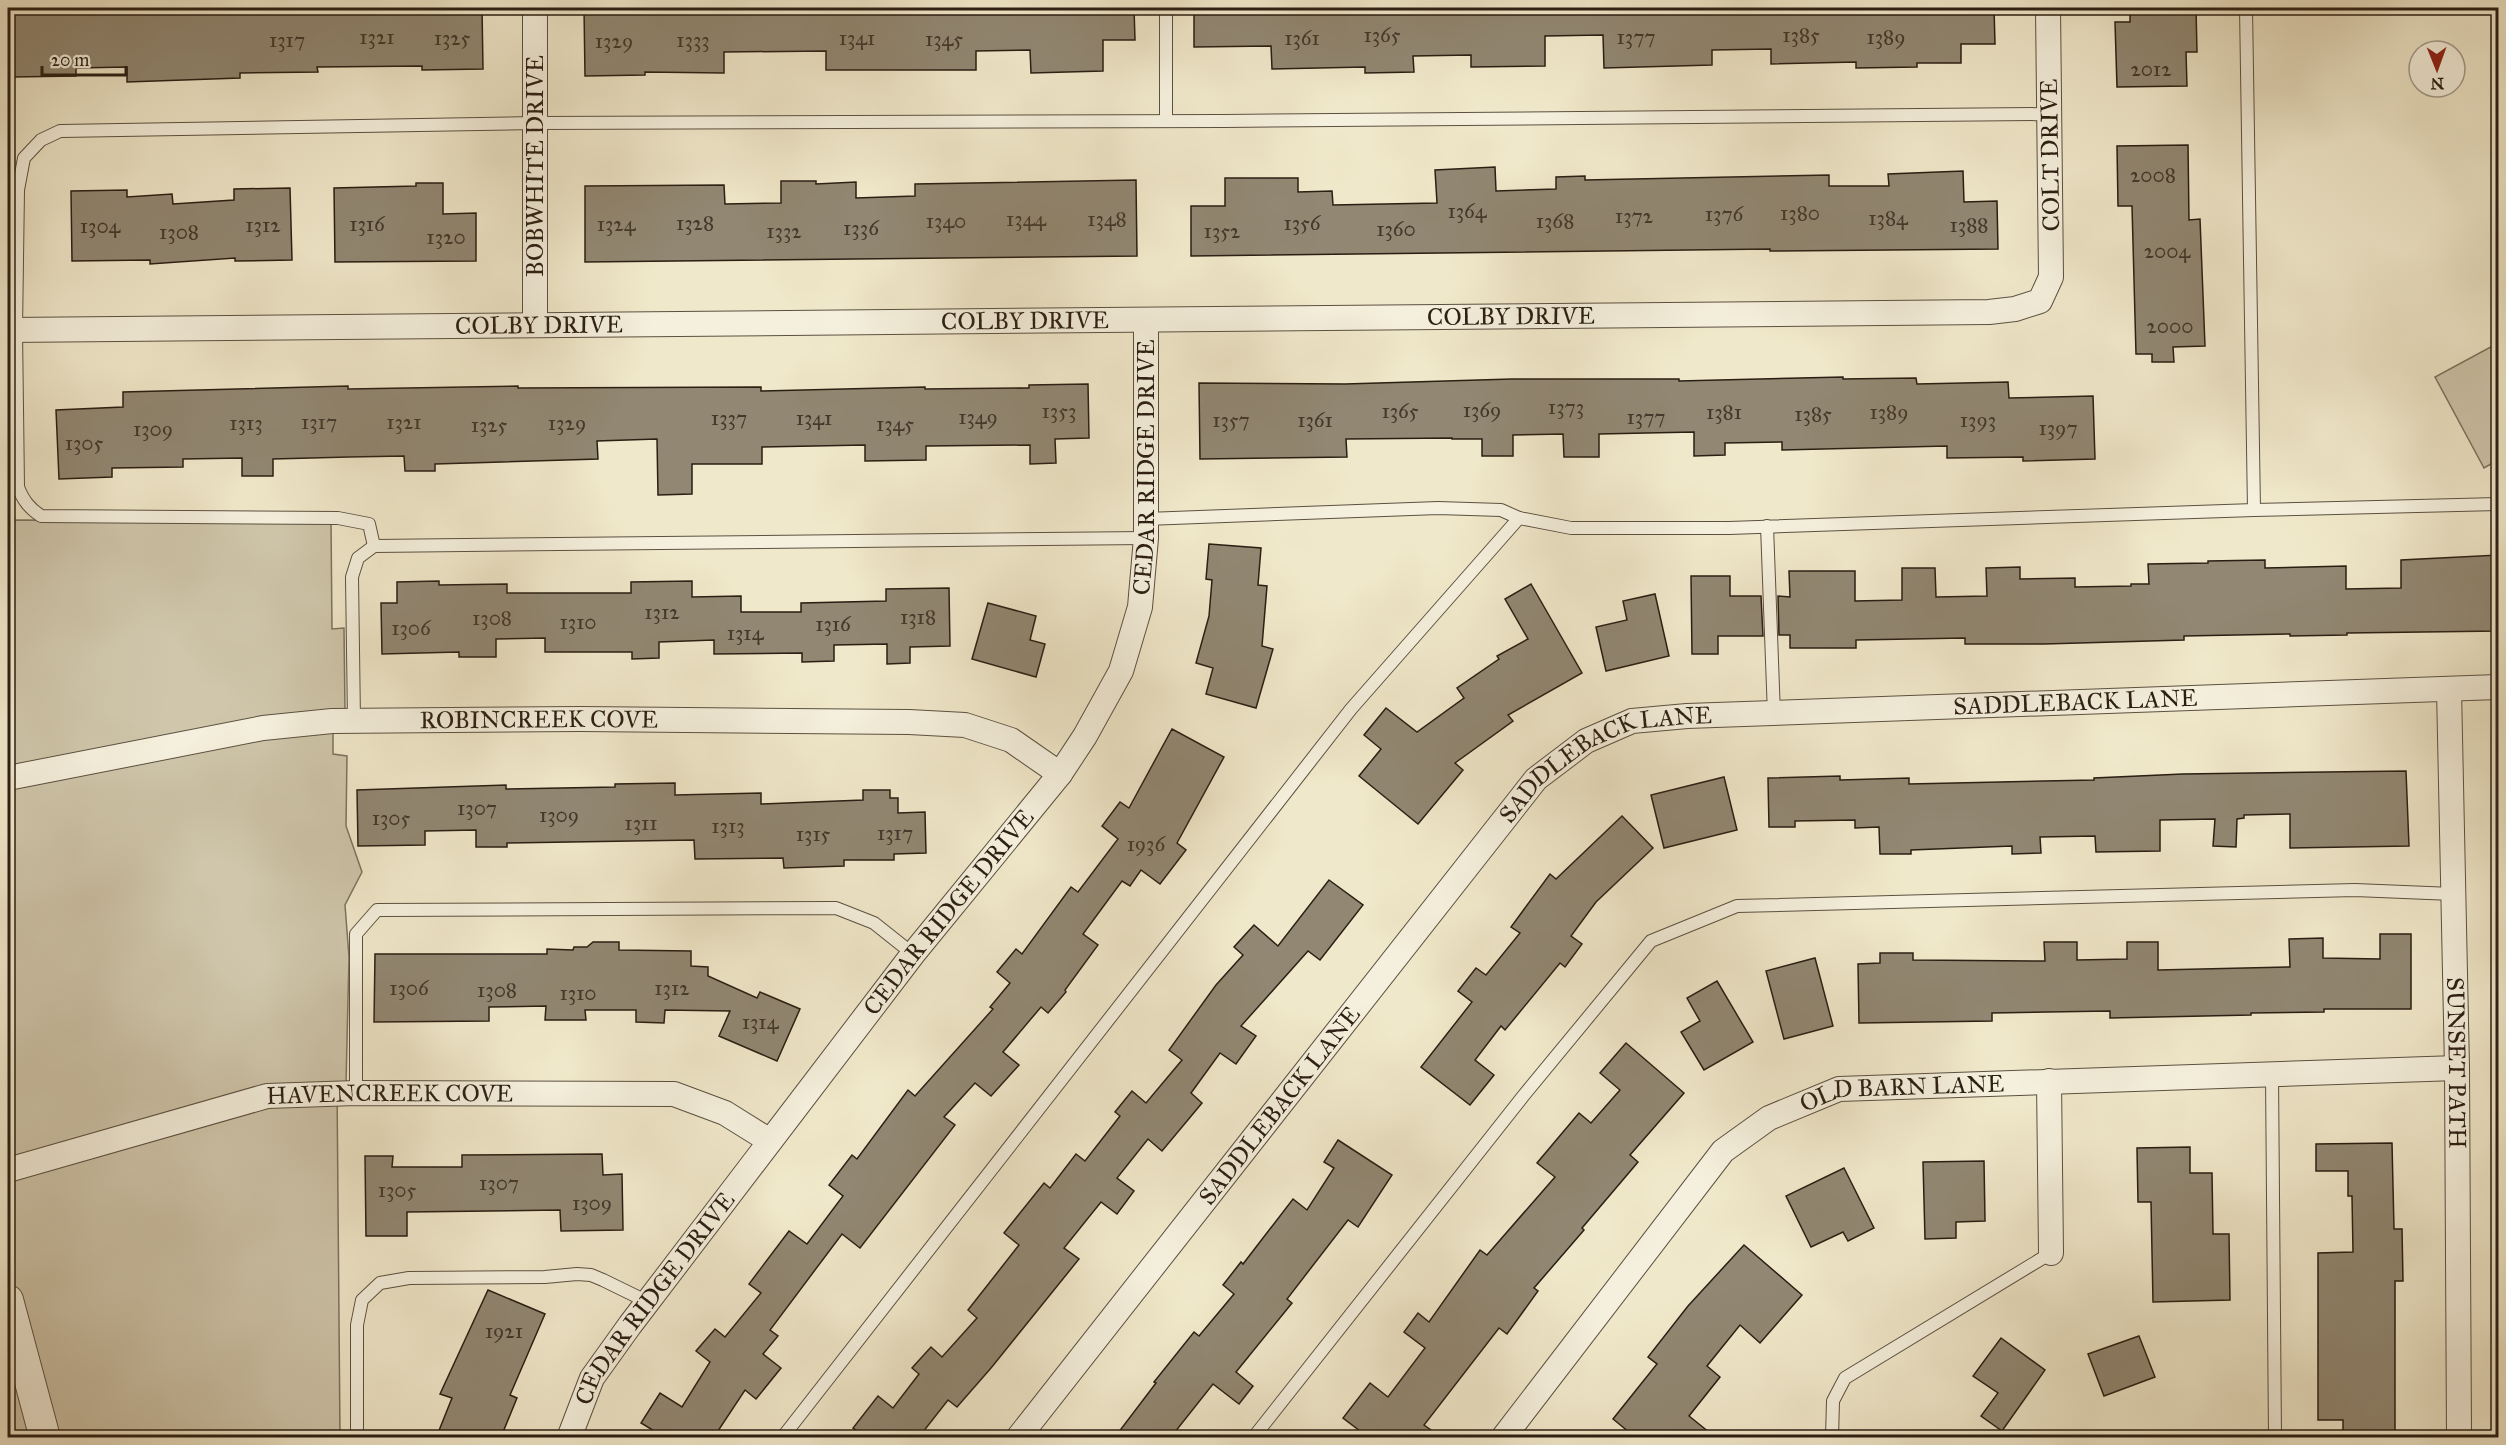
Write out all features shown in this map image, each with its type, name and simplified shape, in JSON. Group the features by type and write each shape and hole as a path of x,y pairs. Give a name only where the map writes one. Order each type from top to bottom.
{"street":[{"name":"BOBWHITE DRIVE","path":"535,8 535,325"},
{"name":"COLT DRIVE","path":"2040,301 2051,277 2048,8"},
{"name":"COLBY DRIVE","path":"12,330 1989,312 2015,309 2040,301"},
{"name":"CEDAR RIDGE DRIVE","path":"569,1437 592,1378 913,954 1060,774 1085,736 1121,671 1140,607 1146,528 1146,320"},
{"name":"SADDLEBACK LANE","path":"1018,1437 1536,779 1586,741 1632,722 1687,716 1774,715 2499,687"},
{"name":"SUNSET PATH","path":"2449,689 2457,1068 2459,1437"},
{"name":"ROBINCREEK COVE","path":"8,778 263,728 354,721 581,719 909,722 965,725 1011,740 1060,774"},
{"name":"OLD BARN LANE","path":"1503,1437 1723,1150 1769,1118 1839,1089 2457,1068"},
{"path":"2049,1081 2051,1253"},
{"name":"HAVENCREEK COVE","path":"8,1170 267,1096 356,1093 674,1094 725,1113 770,1141"},
{"path":"8,1300 45,1437"}],"lane":[{"path":"1166,8 1166,121"},
{"path":"2246,8 2254,510"},
{"path":"374,546 369,524 338,518 41,516 31,510 22,498 18,487 12,330 18,189 24,158 41,140 60,132 535,123 2048,114"},
{"path":"354,721 352,577 358,558 374,546 1146,528 1438,508 1501,510 1519,518 1571,528 1767,526 2499,504"},
{"path":"782,1437 1351,709 1519,518"},
{"path":"1767,526 1774,715"},
{"path":"1253,1437 1517,1105 1651,941 1737,906 2355,890 2453,894"},
{"path":"356,1093 356,934 376,910 836,908 874,923 913,954"},
{"path":"2272,1074 2276,1437"},
{"path":"1832,1437 1833,1401 1845,1378 2051,1253"},
{"path":"357,1437 357,1325 362,1300 380,1283 409,1278 545,1277 577,1274 591,1275 648,1302"}],"shaded area":[{"path":"2498,343 2498,460 2484,468 2435,377"},
{"path":"8,520 331,521 332,629 344,628 345,712 333,712 333,754 347,756 346,826 362,872 345,905 349,957 346,1083 337,1084 340,1437 8,1438"}],"building":[{"path":"11,8 482,8 483,69 422,70 422,66 317,67 318,72 240,73 240,78 127,82 127,67 76,68 76,76 12,77"},
{"path":"584,8 1134,8 1135,40 1103,40 1103,71 1031,73 1030,50 976,51 976,70 826,70 826,51 724,52 724,73 645,72 645,75 585,76"},
{"path":"1194,8 1994,8 1995,44 1961,44 1961,63 1917,63 1917,67 1856,68 1856,62 1771,64 1771,49 1712,50 1712,65 1604,68 1603,35 1545,36 1545,66 1471,67 1471,55 1413,56 1414,72 1365,73 1365,67 1272,69 1271,46 1194,47"},
{"path":"2130,8 2196,8 2197,52 2186,52 2187,86 2117,87 2115,22 2130,22"},
{"path":"2188,145 2189,220 2200,219 2205,346 2173,347 2174,362 2152,362 2152,354 2136,354 2132,206 2118,206 2117,146"},
{"path":"1495,167 1496,191 1556,189 1556,177 1585,176 1585,180 1829,175 1829,186 1889,186 1888,174 1963,171 1964,202 1997,201 1998,249 1770,251 1770,249 1191,256 1191,206 1225,206 1225,178 1298,178 1298,192 1332,191 1333,205 1437,203 1435,170"},
{"path":"1136,180 1137,256 585,262 585,186 724,185 725,204 781,203 781,181 816,181 816,184 856,182 856,198 915,196 915,184"},
{"path":"416,183 443,183 443,214 476,213 476,261 335,262 334,188 416,186"},
{"path":"290,188 292,260 235,261 235,258 150,264 150,260 72,261 71,191 127,190 127,197 172,194 173,204 234,200 234,189"},
{"path":"1843,377 1843,379 1916,378 1917,384 2008,382 2009,398 2093,396 2095,459 2023,461 2023,457 1947,458 1947,446 1782,450 1782,442 1725,443 1725,455 1694,456 1694,432 1599,434 1599,457 1564,457 1563,434 1513,435 1513,456 1482,456 1482,439 1346,439 1347,457 1200,459 1199,383 1345,384 1512,379 1679,379 1679,381"},
{"path":"1088,384 1089,438 1055,439 1056,463 1030,464 1030,445 926,446 926,460 865,461 865,445 762,447 762,464 692,464 692,494 658,495 657,439 597,441 598,459 435,464 435,471 405,471 404,456 349,457 273,459 273,476 242,476 242,458 183,459 183,467 112,468 112,477 59,479 56,410 123,407 123,392 348,386 348,389 518,386 518,388 761,387 761,391 925,387 925,389 1029,388 1029,385"},
{"path":"1209,544 1261,548 1258,585 1267,586 1262,646 1273,649 1256,708 1206,694 1213,668 1196,663 1209,616 1212,580 1206,579"},
{"path":"2499,555 2499,631 2184,636 2184,640 2044,644 1965,644 1965,638 1856,640 1856,648 1790,648 1790,635 1779,635 1778,596 1790,597 1789,571 1855,571 1855,601 1902,600 1902,568 1935,568 1936,597 1987,596 1986,568 2020,567 2020,579 2075,578 2075,587 2131,586 2131,584 2149,584 2148,564 2208,563 2208,561 2265,560 2265,568 2346,566 2346,589 2401,588 2401,560"},
{"path":"1691,576 1730,576 1730,596 1761,596 1763,636 1718,636 1718,654 1692,654"},
{"path":"439,581 439,585 507,584 507,593 631,593 631,582 692,581 692,597 741,596 741,612 801,612 801,603 886,601 886,589 949,588 950,646 910,647 910,663 887,664 887,644 834,645 834,661 802,662 802,653 714,654 714,640 659,642 659,658 632,659 632,652 545,652 545,638 496,639 496,657 459,657 459,652 382,654 381,603 397,603 397,582"},
{"path":"1531,584 1582,673 1508,715 1513,721 1455,763 1463,770 1418,824 1359,776 1381,749 1364,735 1386,708 1417,732 1464,698 1457,688 1499,659 1497,656 1528,639 1505,599"},
{"path":"1655,594 1669,656 1606,671 1596,627 1627,620 1623,601"},
{"path":"988,603 1036,616 1030,640 1045,644 1036,677 972,659"},
{"path":"1172,729 1224,757 1177,843 1186,850 1160,884 1141,870 1130,886 1122,881 1083,934 1098,945 1065,990 1066,992 1048,1013 1041,1007 1003,1052 1019,1065 991,1096 975,1083 944,1117 955,1125 860,1248 842,1234 770,1330 778,1336 763,1354 781,1368 756,1399 745,1390 714,1437 664,1437 641,1423 660,1393 682,1407 710,1362 696,1351 715,1329 725,1337 761,1293 749,1284 789,1231 807,1244 843,1196 829,1185 852,1155 857,1159 908,1090 915,1096 993,1009 990,1007 1010,983 997,972 1016,949 1022,954 1071,887 1078,892 1118,839 1102,826 1120,802 1129,808"},
{"path":"2406,771 2409,846 2290,848 2290,814 2244,815 2244,818 2237,819 2236,847 2213,846 2215,819 2160,820 2160,851 2096,852 2095,836 2040,837 2041,853 2012,854 2012,846 1911,850 1911,854 1880,854 1879,827 1855,828 1855,820 1795,821 1795,827 1769,827 1768,778 1840,776 1840,780 1909,778 1909,784 2094,780 2094,778 2183,774"},
{"path":"1724,777 1737,830 1664,848 1651,795"},
{"path":"675,783 675,795 761,793 761,804 863,800 863,790 890,790 890,798 898,798 898,813 925,812 926,853 894,854 894,860 844,860 844,866 784,868 783,858 695,859 694,840 507,843 507,847 476,847 476,830 425,831 425,845 358,846 357,790 506,785 506,789 615,787 615,784"},
{"path":"1622,816 1653,848 1596,902 1571,936 1582,944 1565,967 1560,963 1505,1030 1501,1026 1475,1060 1494,1075 1470,1105 1421,1067 1472,1002 1458,991 1476,968 1486,975 1520,933 1511,927 1550,874 1556,879"},
{"path":"1329,880 1363,905 1320,960 1308,951 1241,1026 1256,1036 1236,1064 1220,1053 1191,1093 1202,1103 1162,1151 1148,1139 1117,1178 1134,1191 1117,1214 1101,1202 1064,1248 1079,1259 991,1368 957,1407 948,1400 919,1437 865,1437 853,1428 878,1396 893,1408 919,1374 912,1368 931,1347 942,1357 977,1318 968,1310 1019,1245 1004,1233 1044,1183 1050,1188 1076,1154 1085,1161 1120,1116 1115,1112 1132,1091 1146,1103 1182,1060 1169,1050 1216,985 1243,955 1234,947 1254,925 1278,946"},
{"path":"2380,934 2411,934 2411,1009 2324,1009 2324,1012 2110,1018 2110,1011 1992,1013 1992,1021 1859,1023 1858,964 1880,963 1880,953 1913,953 1913,960 2045,961 2044,942 2077,942 2077,960 2127,959 2127,942 2158,942 2158,970 2290,967 2289,939 2323,938 2323,958 2380,959"},
{"path":"593,942 619,942 619,950 691,951 691,966 708,967 708,976 757,998 760,992 800,1009 777,1061 719,1036 730,1011 665,1010 664,1023 636,1022 636,1010 585,1010 586,1020 545,1020 546,1006 489,1007 489,1021 374,1022 375,954 547,954 547,949 573,950 574,947 587,947"},
{"path":"1815,958 1833,1026 1784,1039 1766,971"},
{"path":"1717,981 1753,1042 1704,1070 1681,1032 1700,1021 1687,998"},
{"path":"1626,1043 1684,1093 1630,1155 1638,1162 1534,1288 1538,1291 1507,1334 1499,1328 1424,1425 1441,1437 1368,1437 1343,1418 1370,1383 1388,1397 1425,1348 1404,1332 1418,1313 1429,1322 1480,1250 1487,1255 1555,1177 1537,1163 1579,1113 1591,1123 1620,1090 1600,1073"},
{"path":"1338,1140 1392,1175 1358,1227 1348,1220 1287,1299 1292,1303 1236,1372 1253,1386 1239,1404 1213,1384 1171,1437 1115,1437 1156,1383 1154,1382 1194,1332 1199,1336 1234,1294 1223,1285 1241,1262 1243,1264 1293,1199 1307,1210 1334,1168 1324,1162"},
{"path":"2392,1143 2394,1229 2402,1229 2403,1281 2395,1281 2395,1437 2343,1437 2343,1420 2318,1420 2318,1253 2353,1252 2352,1196 2348,1196 2348,1171 2316,1171 2316,1144"},
{"path":"2190,1147 2190,1173 2212,1173 2213,1234 2229,1234 2230,1300 2153,1302 2151,1202 2138,1202 2137,1148"},
{"path":"602,1154 603,1175 622,1174 623,1230 561,1231 560,1210 407,1212 407,1236 366,1236 365,1156 393,1156 392,1167 462,1167 462,1155"},
{"path":"1984,1161 1985,1221 1956,1222 1956,1238 1925,1239 1923,1162"},
{"path":"1844,1168 1874,1228 1848,1241 1843,1232 1811,1247 1786,1196"},
{"path":"1744,1245 1802,1295 1760,1343 1740,1325 1707,1366 1720,1377 1689,1416 1715,1437 1635,1437 1613,1419 1657,1364 1648,1357 1688,1306"},
{"path":"488,1290 545,1314 510,1395 517,1398 501,1437 451,1437 438,1433 452,1398 440,1394"},
{"path":"2139,1336 2155,1377 2104,1396 2088,1354"},
{"path":"2001,1338 2045,1370 2002,1431 1981,1416 1998,1393 1973,1376"}]}
